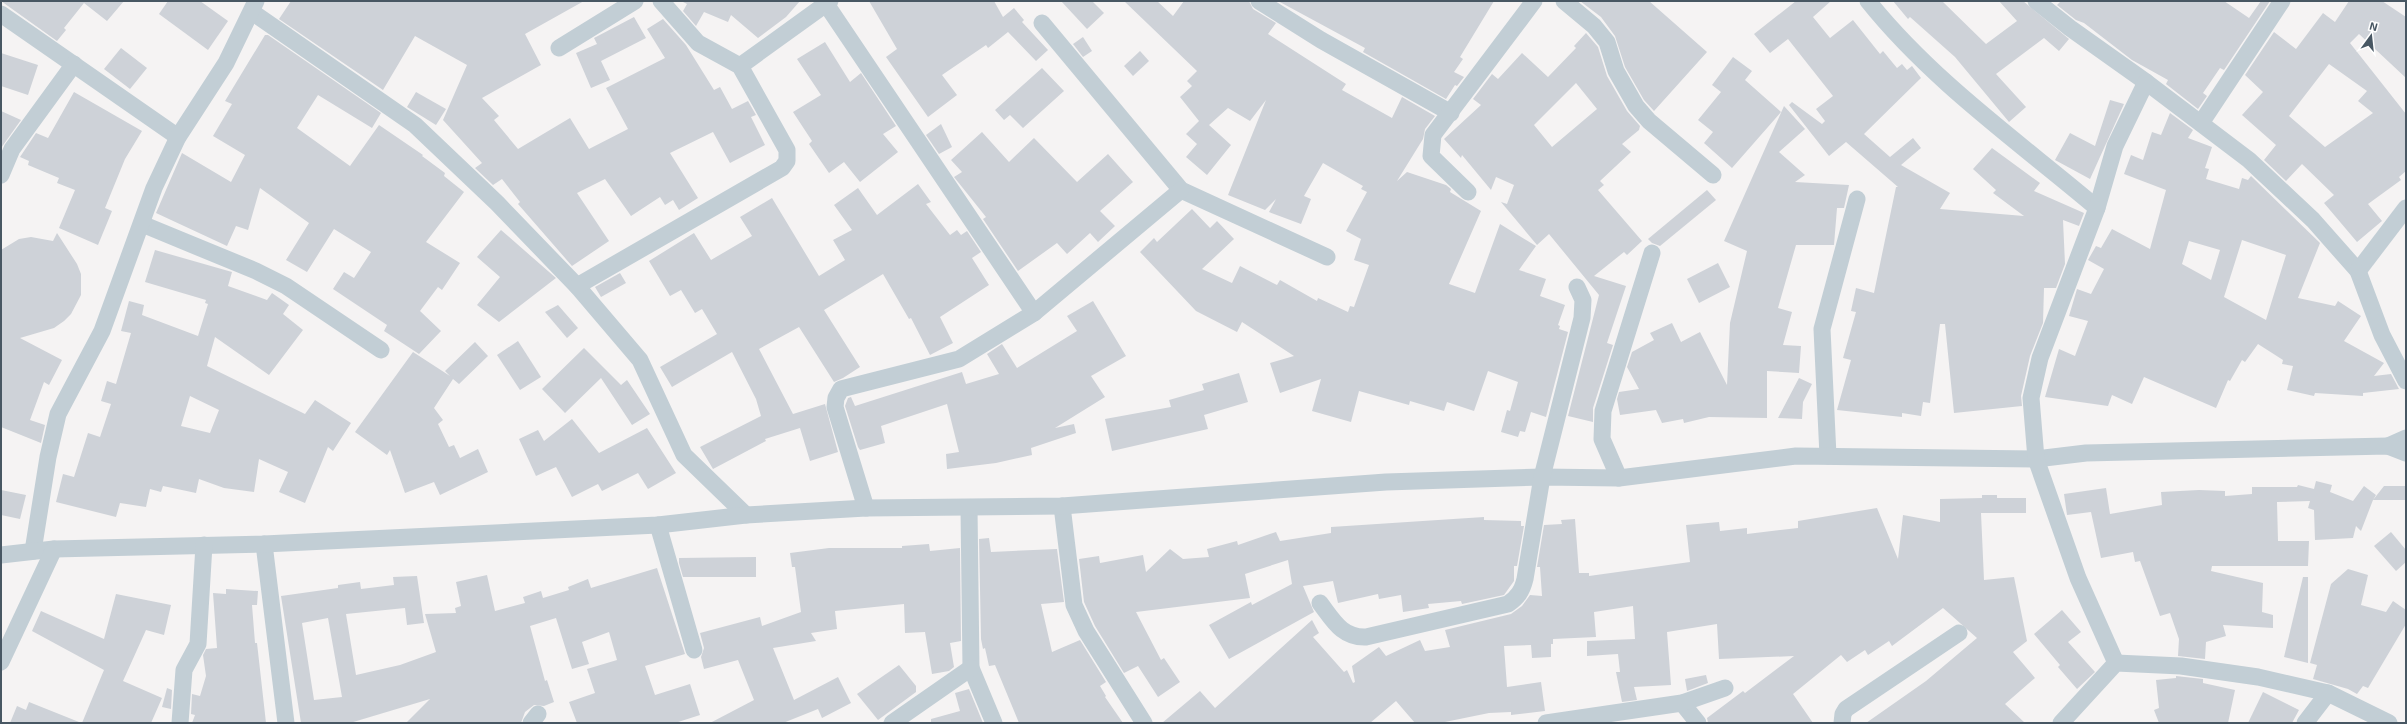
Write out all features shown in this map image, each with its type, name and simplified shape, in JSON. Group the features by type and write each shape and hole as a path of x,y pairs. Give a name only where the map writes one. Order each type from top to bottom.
{"street":[{"path":"559,48 635,1"},
{"path":"577,286 782,168 787,161 787,150 740,66 698,43 661,1"},
{"path":"1259,1 1321,40 1451,113"},
{"path":"1468,192 1431,156 1433,135 1534,1"},
{"path":"1564,1 1594,26 1607,42 1616,71 1636,106 1649,121 1713,175"},
{"path":"1868,1 1881,18 1936,74 2097,208"},
{"path":"2036,1 2070,28 2201,123 2284,190 2358,271 2382,335 2406,381"},
{"path":"2201,123 2282,1"},
{"path":"740,66 828,3 1034,313"},
{"path":"33,551 48,457 58,414 102,330 154,188 178,137 226,63 254,6 414,125 497,203 577,286 640,360 684,455 746,515"},
{"path":"1,14 178,137"},
{"path":"1042,24 1181,190 1327,257"},
{"path":"1,176 12,149 74,64"},
{"path":"2116,663 2078,578 2036,459 2031,398 2033,383 2040,358 2097,208 2115,146 2146,82"},
{"path":"866,508 835,408 836,398 841,389 959,359 1034,313 1181,190"},
{"path":"1828,456 1822,328 1857,199"},
{"path":"2358,271 2406,208"},
{"path":"142,224 256,271 286,286 381,350"},
{"path":"1619,478 1602,439 1603,411 1652,253"},
{"path":"1320,602 1339,628 1349,635 1357,638 1508,604 1517,597 1523,589 1542,477 1582,318 1583,300 1577,287"},
{"path":"2388,446 2406,438"},
{"path":"1,555 54,549 264,544 658,525 746,515 866,508 1062,506 1386,482 1542,477 1619,478 1796,456 2036,459 2086,453 2388,446 2406,453"},
{"path":"1062,506 1074,605 1086,631 1144,723"},
{"path":"969,508 971,668 994,723"},
{"path":"658,525 694,650"},
{"path":"264,544 286,723"},
{"path":"180,723 184,670 198,644 204,545"},
{"path":"1,662 54,549"},
{"path":"1842,723 1843,714 1846,709 1959,633"},
{"path":"2116,663 2217,670 2258,677 2328,693 2389,723"},
{"path":"2061,723 2116,663"},
{"path":"892,723 971,668"},
{"path":"1546,723 1682,703 1725,688"},
{"path":"2305,723 2328,693"},
{"path":"1682,703 1698,723"}],"building":[{"path":"1,1 124,1 107,21 84,3 64,28 66,30 57,41"},
{"path":"168,1 200,1 228,21 208,50 159,14"},
{"path":"291,1 584,1 525,34 541,65 482,98 499,116 494,120 518,149 570,118 589,149 628,129 606,88 665,58 647,29 663,19 686,45 714,90 720,87 732,109 748,101 756,115 751,117 765,145 730,163 713,132 670,153 698,198 679,210 673,200 665,205 660,197 631,216 605,179 577,193 609,241 572,266 518,204 520,202 502,179 493,185 475,168 482,163 443,120 467,65 415,36 383,90 279,19"},
{"path":"681,1 800,1 786,17 758,38 731,15 728,22 704,12 696,26 683,11 687,4"},
{"path":"869,1 994,1 1003,17 1014,8 1024,20 1022,22 1048,50 1036,61 1008,32 988,48 986,45 942,75 957,95 928,117 886,57 897,49"},
{"path":"1061,1 1092,1 1104,13 1087,29"},
{"path":"1124,1 1157,1 1173,16 1184,1 1249,1 1253,9 1276,23 1268,34 1346,84 1342,90 1392,118 1402,97 1435,116 1425,129 1423,139 1397,181 1407,172 1446,185 1451,189 1450,192 1481,211 1449,284 1475,293 1500,224 1536,246 1519,270 1546,279 1540,296 1565,305 1558,325 1560,326 1559,329 1568,332 1546,417 1531,412 1525,432 1520,431 1518,437 1501,432 1507,410 1510,411 1518,382 1488,371 1474,411 1447,402 1444,411 1410,401 1409,405 1359,391 1351,422 1312,411 1321,379 1280,393 1270,363 1294,356 1242,322 1237,332 1196,311 1140,252 1154,238 1157,242 1192,209 1210,228 1217,221 1234,239 1202,269 1232,283 1240,266 1277,285 1280,280 1317,301 1318,298 1348,312 1350,306 1354,307 1369,265 1354,260 1361,239 1346,231 1367,192 1361,189 1363,186 1323,163 1304,196 1311,199 1301,224 1269,212 1276,199 1265,210 1228,195 1266,100 1250,121 1228,108 1209,125 1231,145 1207,175 1186,157 1197,144 1186,134 1199,121 1180,97 1192,86 1187,81 1197,71"},
{"path":"1278,1 1494,1 1460,57 1463,59 1454,72 1464,77 1457,86 1455,85 1446,99 1363,52 1365,48"},
{"path":"1580,1 1649,1 1707,52 1654,111 1644,100 1625,67 1615,36 1601,17"},
{"path":"1796,1 1831,1 1813,17 1830,38 1853,20 1880,54 1883,51 1897,68 1902,64 1907,70 1912,66 1921,78 1864,134 1890,157 1913,138 1921,148 1901,165 1950,193 1940,209 2024,216 1993,193 1996,190 1973,169 1992,148 2040,183 2034,191 2084,213 2079,226 2063,220 2065,264 2056,288 2044,288 2043,323 2030,356 2021,396 2022,406 1954,413 1945,324 1940,324 1930,403 1923,402 1921,416 1902,413 1902,417 1837,410 1851,360 1843,358 1856,312 1851,311 1856,288 1874,293 1896,187 1898,187 1846,142 1829,156 1789,105 1792,102 1822,124 1825,121 1816,109 1833,96 1788,39 1770,53 1754,34"},
{"path":"1893,1 1942,1 1986,44 2017,21 1999,1 2023,1 2069,39 2059,51 2044,38 1996,74 2026,107 2009,122 1955,57 1910,17 1908,19"},
{"path":"2061,1 2224,1 2249,18 2261,1 2270,1 2224,70 2220,68 2203,93 2207,96 2198,109 2166,84 2168,80 2132,60 2084,23 2076,20 2057,5"},
{"path":"2349,1 2382,1 2406,17 2406,78 2359,34 2350,43 2406,114 2406,171 2399,177 2401,180 2368,204 2382,221 2357,242 2324,203 2334,195 2302,164 2286,181 2264,160 2276,145 2242,115 2263,92 2245,75 2274,32 2296,49 2323,13 2335,22","holes":["2329,64 2367,91 2358,101 2373,113 2325,147 2289,116"]},
{"path":"634,17 646,38 601,61 610,80 591,88 576,53 597,44 594,38"},
{"path":"1586,33 1598,47 1607,76 1627,111 1640,126 1639,130 1622,144 1631,152 1600,181 1604,185 1598,190 1642,241 1627,255 1624,252 1594,276 1626,286 1607,343 1613,345 1593,408 1593,422 1568,416 1599,295 1549,234 1537,245 1501,202 1507,204 1514,185 1496,177 1491,190 1462,155 1461,158 1444,139 1481,105 1473,99 1492,74 1498,79 1522,53 1548,77 1576,48 1574,46","holes":["1576,83 1597,109 1552,147 1534,125"]},
{"path":"265,35 268,35 381,113 372,128 318,95 297,128 350,166 379,125 423,155 422,156 445,173 444,176 464,192 426,242 460,263 442,290 438,287 420,311 441,331 419,354 384,331 387,325 333,289 344,272 354,278 371,252 334,229 307,272 286,260 309,223 260,188 248,230 236,226 227,246 156,213 182,153 231,182 245,155 213,136 232,104 225,101"},
{"path":"1083,37 1092,51 1083,57 1073,44"},
{"path":"825,42 850,82 861,73 896,126 883,134 898,152 860,182 844,162 829,173 809,144 812,141 793,112 821,95 797,59"},
{"path":"121,48 147,68 130,89 104,69"},
{"path":"1140,51 1149,61 1133,76 1124,66"},
{"path":"1,53 38,65 28,95 1,86"},
{"path":"1733,57 1752,71 1745,80 1781,112 1732,168 1704,143 1713,132 1698,120 1721,92 1712,85"},
{"path":"1042,68 1064,91 1023,128 1010,115 1004,120 995,110"},
{"path":"74,92 142,131 125,159 105,208 112,211 98,245 59,228 75,190 57,183 59,178 28,165 29,161 20,157 36,133 48,138"},
{"path":"416,92 446,109 436,125 407,107"},
{"path":"2110,100 2124,104 2090,179 2055,160 2070,133 2095,146"},
{"path":"1784,106 1805,129 1779,152 1805,175 1795,182 1849,185 1844,208 1837,208 1834,245 1796,245 1778,308 1792,312 1783,345 1801,346 1799,373 1767,371 1767,418 1709,417 1684,423 1683,419 1662,423 1656,410 1620,415 1617,399 1619,392 1639,389 1627,367 1632,352 1654,340 1650,333 1672,323 1681,342 1700,332 1727,385 1730,323 1747,251 1724,241"},
{"path":"1,111 21,120 1,148"},
{"path":"2170,113 2193,130 2188,138 2212,147 2205,168 2209,169 2206,179 2239,189 2242,178 2248,180 2251,176 2320,243 2298,298 2335,306 2338,301 2361,316 2344,341 2384,363 2374,376 2391,374 2399,389 2363,393 2363,396 2315,393 2314,396 2287,390 2293,366 2282,364 2283,360 2258,344 2245,362 2242,360 2230,381 2228,380 2216,408 2144,377 2132,404 2112,395 2108,406 2045,397 2059,349 2075,356 2088,321 2069,316 2077,289 2091,294 2104,269 2088,260 2096,246 2101,248 2112,229 2150,249 2166,190 2124,174 2131,155 2143,160 2152,132 2161,135","holes":["2242,240 2286,255 2266,320 2224,297","2189,241 2220,250 2211,280 2182,264"]},
{"path":"941,124 952,147 939,154 926,135"},
{"path":"982,132 1009,162 1034,138 1077,182 1108,154 1133,182 1100,211 1115,226 1098,242 1090,233 1067,254 1057,243 1018,271 983,219 986,217 954,177 962,172 951,160"},
{"path":"918,184 931,202 926,204 950,235 957,230 961,235 967,231 981,252 972,258 989,285 940,317 953,343 930,355 911,318 909,319 883,274 824,310 860,367 843,378 834,382 799,327 759,349 793,414 825,404 838,452 810,461 800,428 765,439 766,441 713,469 700,447 761,416 756,399 732,352 672,387 660,367 717,334 702,309 695,313 681,290 670,296 649,261 694,233 711,260 752,236 740,217 772,198 819,276 845,260 833,240 852,230 834,205 858,188 877,215"},
{"path":"1707,190 1716,200 1660,246 1652,243 1648,239"},
{"path":"501,230 556,278 499,322 477,305 500,277 477,257"},
{"path":"57,233 77,264 81,274 81,295 71,314 64,321 54,328 20,338 62,360 49,385 44,382 30,420 45,425 41,443 1,427 1,250 19,239 31,237 53,241"},
{"path":"155,250 232,272 228,286 267,300 272,293 289,305 283,314 303,330 269,375 215,337 207,366 305,414 315,400 351,423 333,451 328,447 305,503 279,492 288,472 259,459 254,492 224,488 199,479 196,493 163,486 161,492 150,489 146,507 120,503 116,517 56,502 63,474 74,477 88,433 100,437 111,404 101,401 107,381 116,384 131,333 121,331 129,301 144,305 142,315 198,336 208,304 205,303 206,300 145,282","holes":["190,396 219,410 210,433 181,426"]},
{"path":"1718,263 1730,287 1699,303 1687,279"},
{"path":"620,273 626,283 601,297 595,287"},
{"path":"1093,301 1126,356 1091,376 1105,397 1055,428 1074,424 1076,433 1031,448 1032,455 996,463 947,469 946,454 959,452 947,404 881,426 885,443 860,450 858,447 845,406 848,398 851,397 855,406 962,372 966,384 999,374 987,354 1002,344 1017,368 1077,331 1067,316"},
{"path":"558,305 578,328 567,338 545,312"},
{"path":"518,341 541,377 520,390 497,355"},
{"path":"475,342 488,356 459,384 453,379 434,408 443,420 438,424 449,447 454,445 460,458 478,449 488,472 440,495 434,482 405,493 390,450 387,455 355,432 413,352 450,376 445,371"},
{"path":"584,348 621,385 627,380 650,414 632,425 601,378 565,413 542,389"},
{"path":"1239,373 1248,402 1204,415 1208,429 1112,451 1105,419 1171,407 1169,400 1204,390 1202,384"},
{"path":"1799,378 1812,384 1803,402 1802,419 1778,418"},
{"path":"572,419 599,453 647,428 676,473 648,489 638,473 602,491 598,484 572,497 556,467 536,476 519,439 538,430 544,441"},
{"path":"2316,481 2332,485 2330,492 2353,501 2364,486 2376,495 2361,531 2356,526 2353,538 2315,540 2314,510 2308,508 2310,501 2277,502 2278,541 2309,541 2308,566 2212,566 2211,571 2263,583 2262,612 2273,615 2273,628 2223,625 2226,636 2206,642 2205,659 2178,656 2179,639 2170,613 2160,616 2140,561 2135,562 2133,552 2101,558 2091,512 2067,515 2064,494 2106,488 2110,514 2162,505 2161,492 2199,490 2225,491 2225,496 2252,494 2252,487 2297,487 2298,485 2314,489"},
{"path":"2384,486 2406,486 2406,500 2373,500"},
{"path":"1,490 26,495 20,519 1,515"},
{"path":"1982,495 1997,495 1997,498 2026,498 2026,513 1981,513 1984,580 2014,577 2027,641 2013,652 2035,678 2005,704 2025,723 1866,723 1926,681 1977,638 1943,608 1892,646 1889,641 1868,655 1865,650 1847,662 1841,655 1793,694 1813,723 1708,723 1707,718 1743,691 1745,693 1794,656 1719,659 1717,624 1667,632 1671,685 1634,687 1637,700 1622,702 1616,672 1620,672 1618,654 1587,656 1587,641 1635,639 1633,606 1594,612 1596,637 1553,639 1553,644 1551,644 1551,657 1532,658 1531,645 1504,646 1507,687 1541,682 1545,711 1511,715 1511,712 1489,713 1440,723 1415,723 1396,701 1370,723 1162,723 1200,691 1215,708 1312,620 1319,633 1313,637 1344,672 1347,670 1353,683 1355,682 1352,666 1379,647 1386,656 1420,640 1425,651 1450,647 1445,630 1511,614 1522,606 1530,595 1542,596 1540,567 1537,567 1544,525 1562,524 1561,520 1575,519 1579,573 1589,573 1589,576 1690,562 1686,525 1719,522 1720,531 1747,528 1747,534 1798,528 1798,521 1877,508 1898,559 1903,515 1940,522 1940,499 1982,498"},
{"path":"1484,517 1484,520 1521,521 1521,526 1524,526 1517,566 1514,566 1514,581 1504,595 1462,604 1461,601 1428,604 1429,608 1403,612 1401,595 1379,599 1378,594 1338,603 1333,581 1303,586 1314,612 1229,659 1209,625 1251,602 1252,605 1292,584 1288,560 1245,574 1250,598 1136,612 1161,660 1164,658 1180,682 1158,697 1138,666 1124,673 1095,626 1084,602 1079,559 1099,556 1100,563 1143,555 1146,572 1170,549 1183,559 1209,557 1207,549 1237,541 1238,545 1276,532 1280,541 1331,533 1331,527"},
{"path":"2391,532 2406,550 2406,562 2396,571 2374,546"},
{"path":"989,538 991,552 1057,549 1064,602 1041,604 1052,652 1080,640 1106,682 1100,686 1106,696 1105,697 1123,723 1019,723 995,665 989,666 985,648 983,649 981,639 979,539"},
{"path":"929,544 930,551 960,548 961,641 950,643 954,667 949,671 932,674 925,632 905,633 904,604 835,611 837,629 811,633 816,641 773,648 794,700 838,677 851,703 822,718 818,709 783,723 710,723 754,700 738,660 704,669 701,657 704,648 700,633 760,617 762,626 801,612 795,567 792,567 790,553 829,548 902,548 902,546"},
{"path":"756,557 756,577 683,577 679,563 679,558"},
{"path":"657,568 685,654 645,666 655,695 690,684 700,715 675,723 577,723 569,702 595,693 587,669 617,660 609,632 582,642 589,664 572,669 556,618 530,626 545,681 547,680 554,702 544,706 534,705 525,712 521,723 406,723 430,699 350,723 301,723 281,596 338,588 338,585 360,582 361,589 394,585 393,577 417,576 424,623 407,625 405,608 346,614 356,675 400,665 436,652 425,614 456,613 455,608 461,606 456,582 487,575 495,611 525,603 523,597 541,591 543,598 569,590 568,587 588,579 591,588","holes":["328,618 342,697 314,700 302,623"]},
{"path":"2348,569 2368,575 2361,605 2386,612 2393,601 2406,610 2406,624 2368,688 2363,686 2357,694 2348,689 2313,679 2317,665 2310,663 2331,584"},
{"path":"2303,577 2308,577 2308,663 2284,657"},
{"path":"226,589 258,591 257,605 252,605 255,643 257,643 266,723 192,723 195,715 191,714 192,694 200,696 206,676 203,655 206,649 217,648 213,593 226,594"},
{"path":"116,594 171,605 164,635 146,630 123,681 162,698 151,723 82,723 104,670 32,631 41,611 104,639"},
{"path":"2062,610 2081,632 2068,642 2095,672 2077,689 2058,667 2060,665 2034,634"},
{"path":"899,665 916,686 916,692 878,720 857,694"},
{"path":"1706,675 1708,683 1687,691 1685,679"},
{"path":"2176,676 2203,679 2203,683 2235,690 2228,723 2159,723 2154,710 2159,708 2156,680 2176,678"},
{"path":"167,688 172,690 171,709 162,707"},
{"path":"969,689 983,723 931,723 931,719 960,711 955,693"},
{"path":"2263,692 2299,710 2292,723 2248,723"},
{"path":"29,702 79,723 10,723 17,706 26,710"}]}
